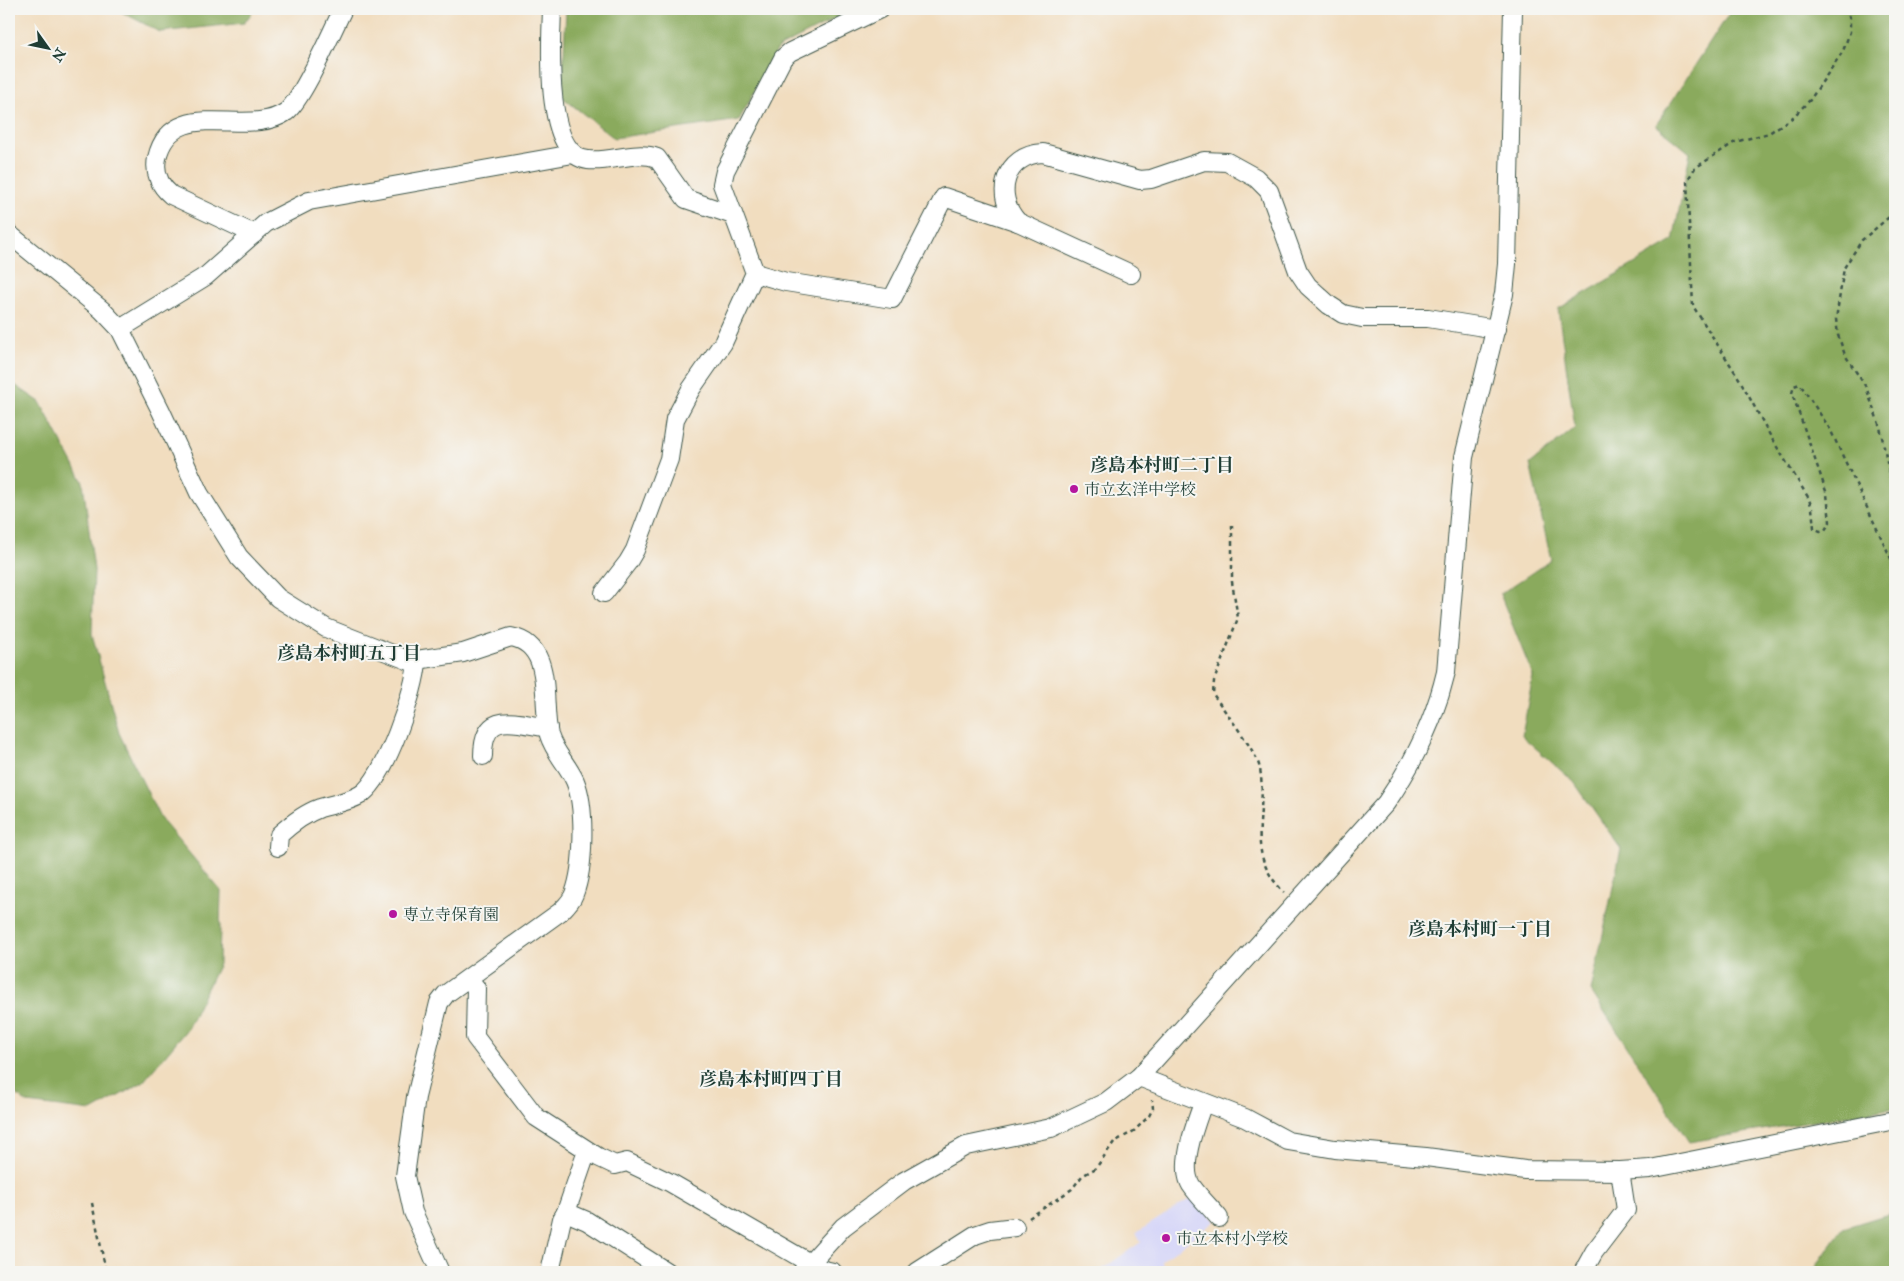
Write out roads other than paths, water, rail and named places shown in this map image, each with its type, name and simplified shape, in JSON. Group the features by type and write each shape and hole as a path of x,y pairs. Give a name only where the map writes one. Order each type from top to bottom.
{"street":[{"path":"254,234 171,195 164,189 156,173 158,153 169,133 186,124 269,119 284,113 297,100 343,9"},
{"path":"552,9 551,79 563,141 573,154 579,158 590,160 642,156 657,158 686,199 733,215"},
{"path":"604,593 635,550 669,459 675,419 691,389 723,343 755,273 722,184 725,171 783,58 790,52 880,9"},
{"path":"806,1267 843,1227 884,1194 966,1146 1051,1128 1106,1102 1139,1077 1386,803 1414,760 1443,686 1448,651 1464,457 1504,294 1507,264 1513,9"},
{"path":"1018,222 1008,213 1005,180 1018,162 1033,153 1054,155 1122,177 1140,180 1151,180 1204,161 1227,162 1256,178 1269,191 1298,271 1308,286 1329,305 1343,314 1362,318 1428,318 1496,329"},
{"path":"120,329 206,276 280,213 326,196 573,154"},
{"path":"755,273 786,282 892,299 939,201 944,196 1018,222 1131,274"},
{"path":"9,234 102,310 120,329 161,411 192,481 214,520 248,568 278,598 307,618 326,628 396,656 417,660 463,653 511,637 519,638 527,643 539,658 548,728 552,741 577,789 582,828 579,872 570,903 469,979 446,994 439,1003 416,1097 406,1164 406,1188 410,1202 440,1272"},
{"path":"278,848 279,836 315,810 349,800 372,785 385,763 399,728 417,671 417,660"},
{"path":"484,756 485,738 492,724 501,721 548,728"},
{"path":"469,979 476,988 474,1031 480,1045 536,1117 587,1151 615,1165 627,1162 671,1183 806,1267 833,1272"},
{"path":"1139,1077 1196,1097 1203,1103 1245,1118 1288,1141 1525,1170 1620,1171 1678,1164 1895,1120"},
{"path":"1203,1103 1192,1137 1188,1173 1190,1184 1219,1218"},
{"path":"550,1272 562,1219 587,1151"},
{"path":"1583,1272 1598,1245 1626,1210 1620,1171"},
{"path":"566,1212 588,1222 667,1272"},
{"path":"917,1272 975,1235 990,1230 1015,1227"}],"place":[{"name":"市立玄洋中学校","path":"1074,489"},
{"name":"専立寺保育園","path":"393,914"},
{"name":"市立本村小学校","path":"1166,1238"}],"district":[{"name":"彦島本村町二丁目","path":"1162,465"},
{"name":"彦島本村町五丁目","path":"349,653"},
{"name":"彦島本村町一丁目","path":"1480,929"},
{"name":"彦島本村町四丁目","path":"771,1079"}]}
